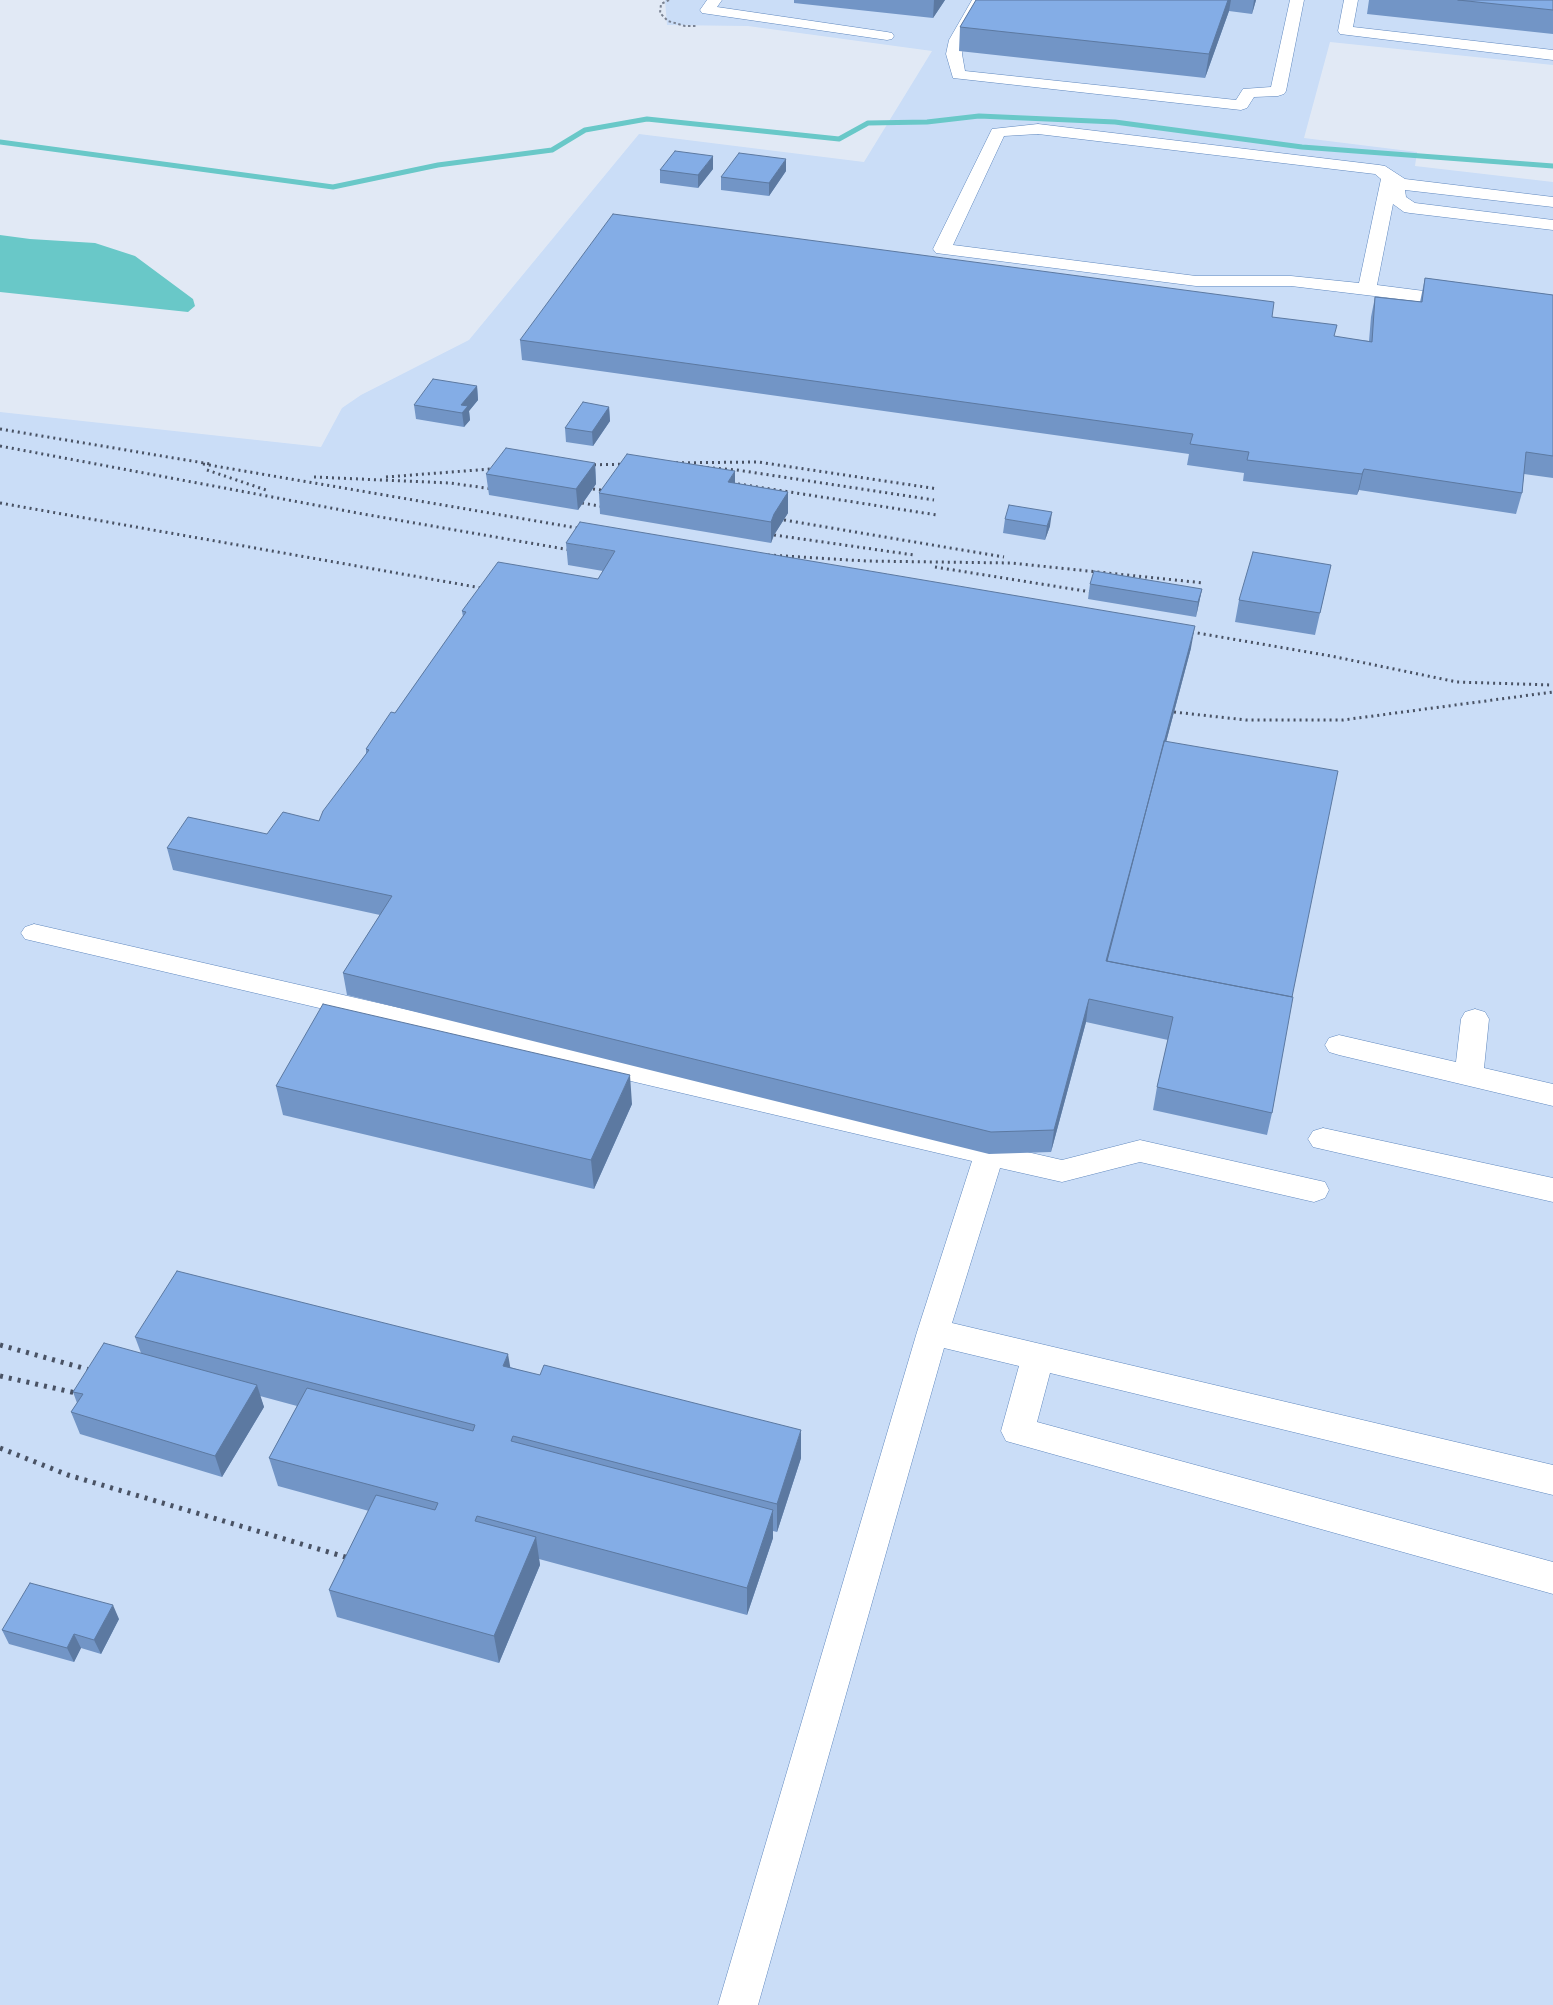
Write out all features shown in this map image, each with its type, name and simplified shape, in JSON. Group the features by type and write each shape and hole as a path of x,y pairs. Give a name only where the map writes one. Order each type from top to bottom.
{"lane":[{"path":"979,0 957,40 954,54 958,75 1241,106 1249,92 1278,91 1297,0"},
{"path":"1351,0 1345,31 1553,54"},
{"path":"711,5 769,12 887,36"},
{"path":"1476,303 1291,281 1196,281 942,249 998,132 1038,129 1379,170 1395,180 1553,202"},
{"path":"1367,290 1395,180 1406,172 1553,190"},
{"path":"1395,180 1397,199 1410,208 1553,225"},
{"path":"34,933 1062,1171 1140,1151 1314,1190"},
{"path":"1469,1075 1475,1019"},
{"path":"1339,1045 1553,1094"},
{"path":"1323,1140 1553,1190"},
{"path":"738,2005 932,1332 989,1154"},
{"path":"932,1332 1553,1480"},
{"path":"1038,1357 1018,1431 1553,1578"}],"path":[{"path":"669,0 661,4 660,13 668,20 685,26 699,26"}],"shaded area":[{"path":"665,0 1553,0 1553,65 1330,42 1304,138 1417,152 1415,166 1553,182 1553,2005 0,2005 0,412 321,447 342,408 361,395 469,340 639,134 864,162 932,51 748,26 667,25"},
{"path":"0,235 95,243 135,256 193,299 195,306 188,312 0,292"}],"building":[{"path":"976,0 1228,0 1209,54 960,27"},
{"path":"1458,0 1553,0 1553,10"},
{"path":"675,151 713,156 698,175 660,170"},
{"path":"739,153 786,159 769,183 721,177"},
{"path":"613,214 1274,302 1272,317 1337,325 1334,336 1372,342 1375,297 1422,302 1425,278 1553,295 1553,456 1526,452 1522,493 1364,469 1362,474 1247,460 1249,452 1190,444 1193,434 520,340"},
{"path":"433,379 477,386 461,405 468,406 462,413 414,405"},
{"path":"583,402 609,407 592,432 565,428"},
{"path":"506,448 595,463 576,489 486,474"},
{"path":"627,454 735,471 728,482 788,492 771,522 599,493"},
{"path":"1009,505 1052,512 1047,526 1005,519"},
{"path":"580,522 1195,626 1106,961 1293,997 1272,1113 1157,1087 1173,1017 1089,999 1054,1130 991,1132 343,973 392,896 167,848 188,817 267,834 283,812 319,821 323,811 369,750 366,749 391,712 395,713 466,612 462,611 498,562 598,579 615,551 566,543"},
{"path":"1253,552 1331,565 1320,613 1239,600"},
{"path":"1094,571 1202,589 1198,602 1090,584"},
{"path":"1164,741 1338,771 1292,997 1107,961"},
{"path":"323,1004 630,1075 591,1160 276,1086"},
{"path":"177,1271 508,1354 503,1366 540,1375 544,1365 801,1430 777,1504 513,1436 511,1441 773,1510 747,1588 477,1516 475,1521 536,1537 494,1636 329,1590 376,1495 435,1510 438,1503 269,1458 307,1388 473,1431 475,1425 135,1337"},
{"path":"104,1343 257,1385 215,1456 71,1412 83,1394 73,1392"},
{"path":"30,1583 113,1605 94,1640 74,1634 67,1648 2,1630"}],"waterway":[{"path":"0,142 333,187 438,165 552,150 585,130 647,119 839,139 868,123 927,122 979,116 1115,122 1302,147 1553,166"}],"railway":[{"path":"0,429 210,464"},
{"path":"0,446 363,514 576,551"},
{"path":"664,463 758,462 938,489"},
{"path":"203,464 589,530"},
{"path":"582,465 634,464"},
{"path":"701,467 737,470 934,500"},
{"path":"386,477 504,468"},
{"path":"207,470 269,491"},
{"path":"314,477 450,483 493,489"},
{"path":"732,483 937,515"},
{"path":"593,489 615,492"},
{"path":"0,503 493,590"},
{"path":"582,503 605,507"},
{"path":"784,520 1004,557"},
{"path":"774,535 914,555"},
{"path":"768,555 866,561 1011,563 1204,583"},
{"path":"935,567 1091,592"},
{"path":"1180,630 1331,656 1457,682 1553,685"},
{"path":"1174,712 1246,720 1343,720 1553,692"},
{"path":"0,1345 101,1373"},
{"path":"0,1376 85,1395"},
{"path":"0,1448 68,1475 359,1561"}]}
